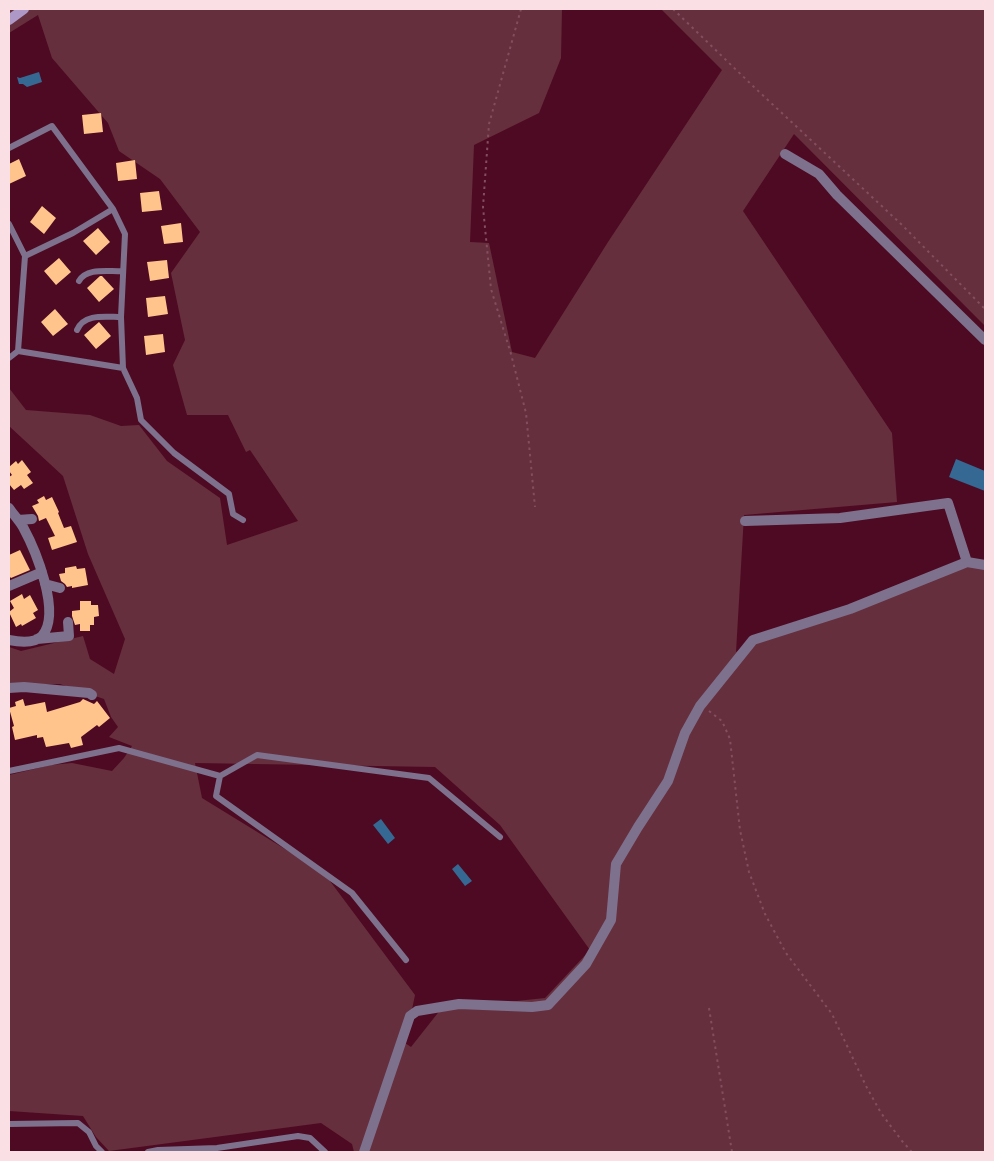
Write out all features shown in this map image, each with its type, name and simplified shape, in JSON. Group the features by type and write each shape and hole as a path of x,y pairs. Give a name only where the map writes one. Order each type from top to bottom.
{"street":[{"path":"9,20 24,9"},
{"path":"785,154 819,174 837,195 985,340"},
{"path":"745,521 840,518 948,503 967,562"},
{"path":"9,508 18,520 33,548 42,572 50,604 47,625 42,636 37,639"},
{"path":"18,520 32,519"},
{"path":"33,548 44,548"},
{"path":"364,1152 410,1016 417,1012 459,1004 532,1007 548,1005 586,964 611,920 616,864 668,781 685,732 700,706 753,640 850,609 967,562 985,565"},
{"path":"9,586 42,572"},
{"path":"45,584 60,588"},
{"path":"9,640 27,642 37,639 69,636 68,622"},
{"path":"9,688 24,687 89,693 92,695"}],"lane":[{"path":"9,148 52,126 113,209 125,234 121,317 123,368 137,398 141,420 174,453 229,494 233,514 243,520"},
{"path":"25,256 73,234 113,209"},
{"path":"9,224 25,256 18,352"},
{"path":"79,280 83,275 90,272 124,272"},
{"path":"78,330 82,323 91,318 121,317"},
{"path":"9,358 18,352 123,368"},
{"path":"9,771 119,748 220,776 257,755 429,778 500,837"},
{"path":"220,776 216,796 352,894 406,960"},
{"path":"9,1124 78,1123 89,1132 96,1146 102,1152"},
{"path":"148,1152 218,1148 298,1136 310,1138 325,1152"}],"path":[{"path":"521,9 489,124 483,207 491,289 511,354 526,413 535,507"},
{"path":"672,9 901,224 985,309"},
{"path":"700,706 718,717 728,732 740,830 750,872 765,914 790,959 832,1014 880,1113 912,1152"},
{"path":"709,1008 732,1152"}],"shaded area":[{"path":"562,9 561,58 539,113 474,145 470,242 489,243 512,352 535,358 608,242 722,70 661,9 985,9 985,326 794,134 743,211 892,433 897,502 744,515 736,652 943,567 985,567 985,1152 354,1152 352,1144 321,1123 109,1151 96,1137 83,1116 9,1111 9,775 51,765 72,763 112,771 132,746 109,737 118,727 111,717 104,699 60,684 9,685 9,647 21,651 83,636 90,659 114,674 125,639 88,554 63,476 9,426 9,388 26,410 90,415 121,426 139,425 167,461 220,498 227,545 298,521 250,450 246,452 228,415 187,415 173,365 185,340 171,273 200,232 160,179 119,151 108,123 52,58 38,15 9,33 9,10","holes":["195,763 435,767 500,825 590,950 545,998 441,1009 411,1047 405,1043 415,995 324,873 202,798"]}],"water":[{"path":"39,72 42,82 27,87 19,84 17,77 20,78"},
{"path":"956,459 985,471 985,491 949,477"},
{"path":"381,819 395,838 388,844 373,825"},
{"path":"458,864 472,881 465,886 452,869"}],"building":[{"path":"101,113 103,132 84,134 82,115"},
{"path":"19,159 26,176 9,184 9,164"},
{"path":"135,160 137,179 118,181 116,163"},
{"path":"159,191 162,210 142,212 140,193"},
{"path":"42,206 56,218 44,234 30,222"},
{"path":"181,223 183,242 164,244 161,226"},
{"path":"98,228 110,242 96,255 83,241"},
{"path":"59,258 71,272 56,285 44,271"},
{"path":"167,260 169,278 150,281 147,262"},
{"path":"100,276 114,289 99,302 87,288"},
{"path":"165,296 168,314 148,317 146,298"},
{"path":"55,309 68,324 53,336 41,322"},
{"path":"99,322 111,336 96,349 84,335"},
{"path":"163,334 165,352 146,355 144,336"},
{"path":"22,460 31,472 27,475 33,483 24,489 21,485 14,490 9,484 9,477 12,475 9,467 16,461 18,464"},
{"path":"44,496 46,500 52,497 64,528 71,526 77,542 52,550 48,538 55,536 46,518 39,521 32,506 39,503 37,500"},
{"path":"20,550 30,570 11,578 9,576 9,555"},
{"path":"76,566 77,569 85,568 88,585 67,587 61,581 59,574 65,573 65,568"},
{"path":"22,594 24,599 30,595 38,610 33,613 36,618 22,626 21,624 16,627 9,612 14,608 10,601"},
{"path":"80,601 91,601 91,605 98,605 99,616 94,617 94,625 90,625 90,631 80,631 80,624 75,625 72,616 72,611 80,610"},
{"path":"23,699 25,706 45,702 47,712 80,702 83,699 94,704 97,701 110,718 81,737 83,745 71,748 69,743 46,747 43,737 37,738 37,735 15,740 12,727 14,726 9,708 16,706 15,702"}]}
